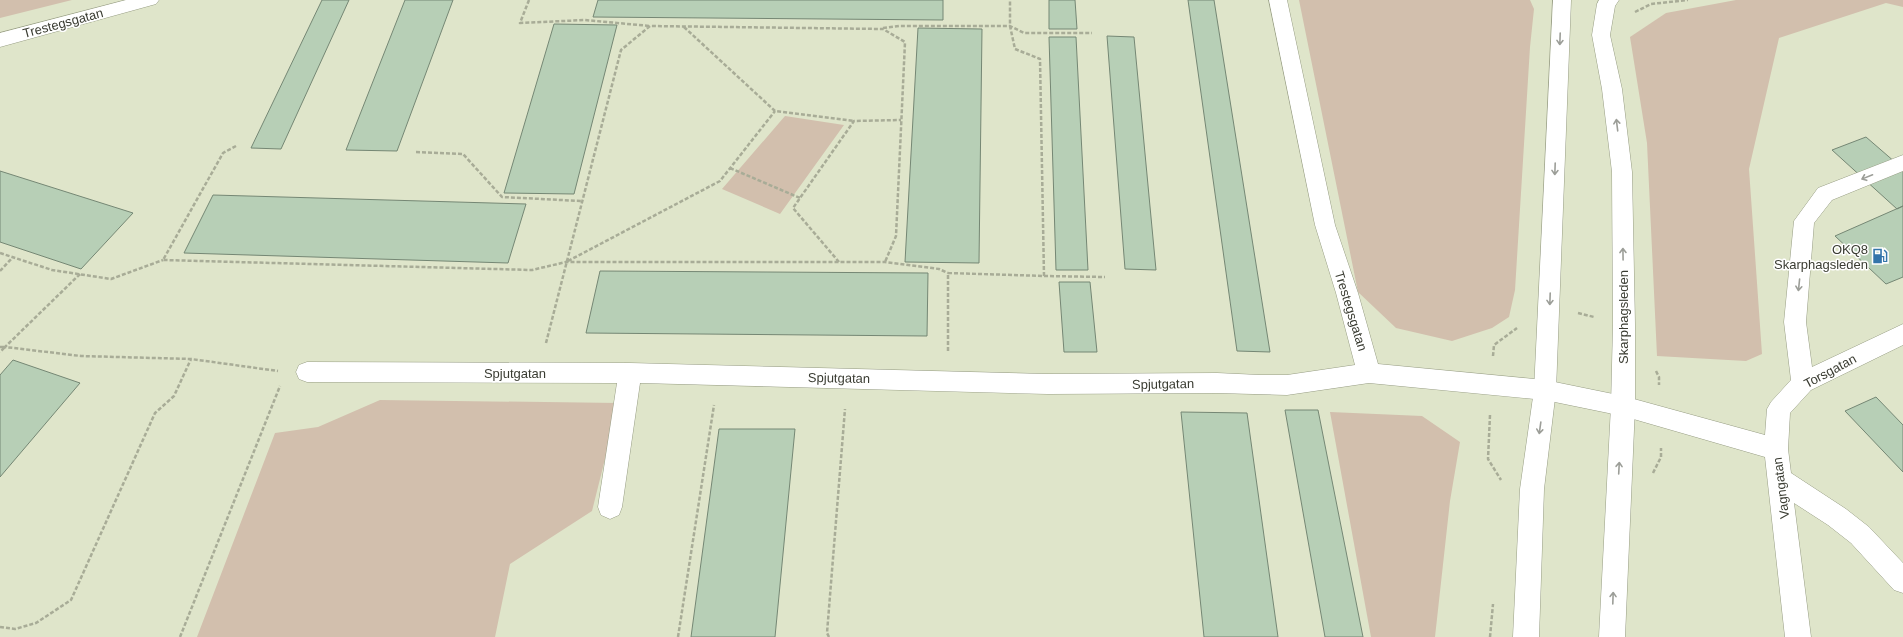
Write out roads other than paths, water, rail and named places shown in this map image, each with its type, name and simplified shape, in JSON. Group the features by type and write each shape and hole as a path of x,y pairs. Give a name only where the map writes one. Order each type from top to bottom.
{"street":[{"name":"Trestegsgatan","path":"0,40 150,0"},
{"name":"Trestegsgatan","path":"1278,0 1324,225 1347,293 1369,373"},
{"path":"1526,637 1532,489 1545,390 1539,303 1562,0"},
{"name":"Skarphagsleden","path":"1610,0 1606,4 1601,35 1612,89 1622,172 1624,325 1612,637"},
{"path":"1803,382 1795,322 1804,221 1825,194 1903,162"},
{"name":"Torsgatan","path":"1776,449 1779,409 1803,382 1903,334"},
{"name":"Spjutgatan","path":"296,372 719,375 1048,384 1287,385 1369,373"},
{"path":"1369,373 1545,390 1622,406"},
{"path":"610,507 630,374"},
{"name":"Vagngatan","path":"1622,406 1776,449 1781,480 1798,637"},
{"path":"1781,480 1843,521 1860,535 1903,581"}],"place":[{"name":"OKQ8 Skarphagsleden","path":"1880,256"}]}
